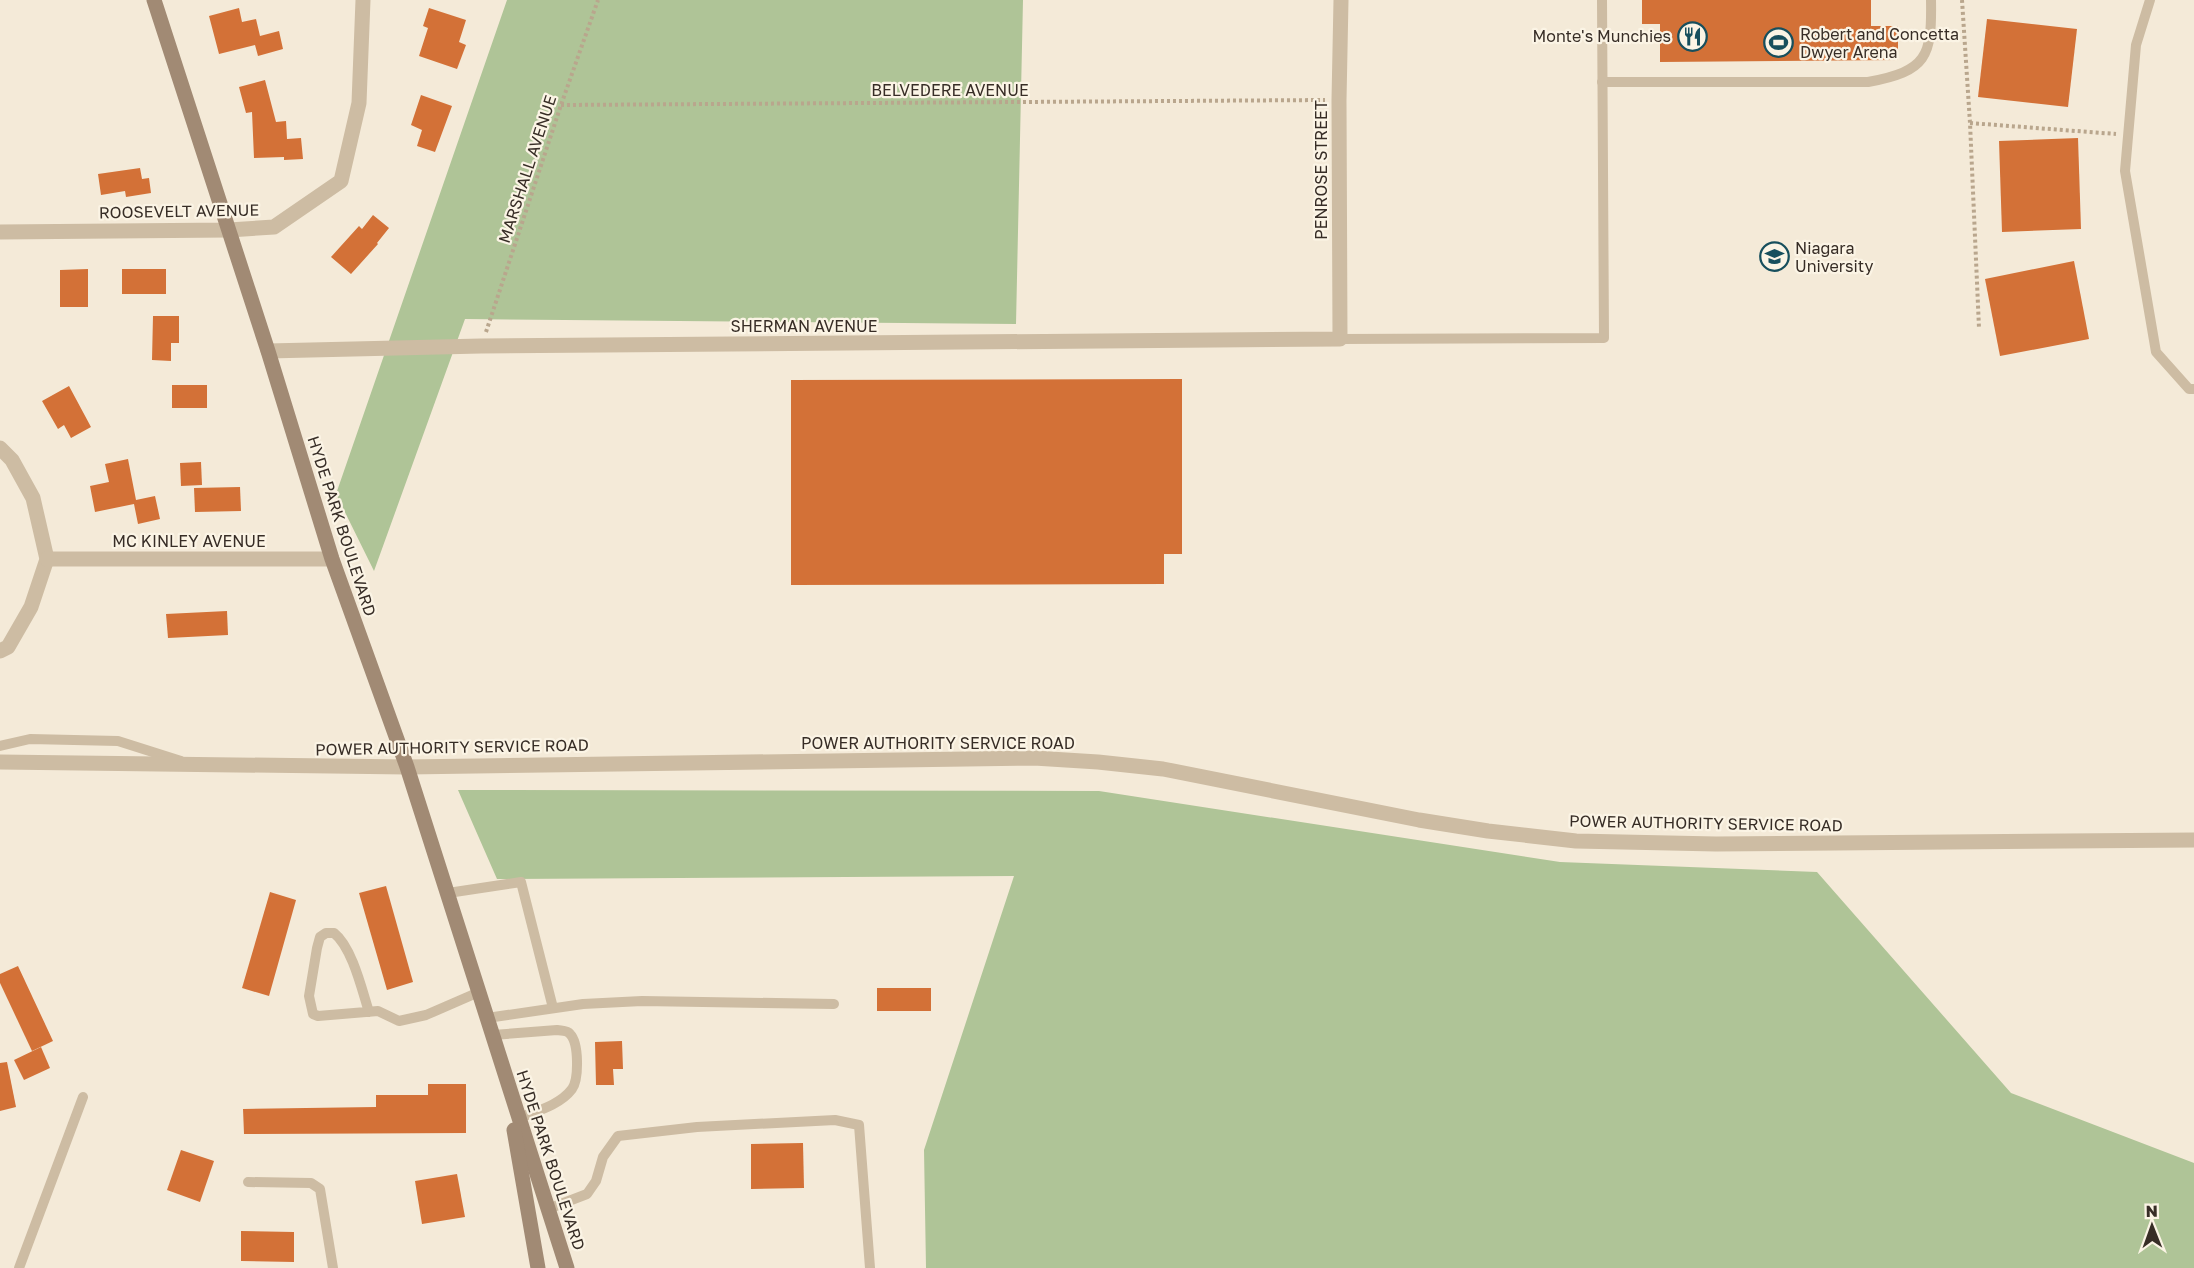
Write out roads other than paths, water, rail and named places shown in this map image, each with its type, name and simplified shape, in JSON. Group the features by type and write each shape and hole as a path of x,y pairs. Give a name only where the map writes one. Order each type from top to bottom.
{"main road":[{"name":"HYDE PARK BOULEVARD","path":"154,0 268,351 332,559 407,767 567,1268"},
{"name":"HYDE PARK BOULEVARD","path":"501,1062 538,1268"}],"street":[{"name":"ROOSEVELT AVENUE","path":"0,232 229,230 274,227 341,181 359,103 363,0"},
{"name":"PENROSE STREET","path":"1340,339 1341,0"},
{"name":"SHERMAN AVENUE","path":"268,351 481,346 1340,339"},
{"path":"0,448 12,460 33,498 46,559 31,607 8,647 0,651"},
{"name":"MC KINLEY AVENUE","path":"46,559 332,559"},
{"name":"POWER AUTHORITY SERVICE ROAD","path":"0,762 407,767 996,758 1064,759 1174,771 1419,820 1576,841 1716,844 2194,840"}],"lane":[{"path":"1340,339 1604,338 1602,0"},
{"path":"1602,82 1868,82 1896,77 1913,67 1925,55 1932,33 1931,0"},
{"path":"2150,0 2136,45 2125,171 2156,352 2188,389 2194,388"},
{"path":"0,746 30,739 118,741 193,765"},
{"path":"448,893 520,882 553,1008"},
{"path":"369,1012 344,946 334,933 326,933 320,937 317,948 309,996 313,1014 318,1016 369,1012 378,1011 399,1021 426,1015 479,992"},
{"path":"488,1018 583,1004 642,1001 834,1004"},
{"path":"493,1035 557,1030 566,1031 572,1036 576,1051 576,1077 573,1088 552,1106 519,1118"},
{"path":"19,1268 83,1097"},
{"path":"548,1209 587,1194 596,1181 603,1157 618,1136 697,1127 836,1120 859,1125 870,1268"},
{"path":"248,1182 311,1183 320,1189 333,1268"}],"place":[{"name":"Monte's Munchies","path":"1692,36"},
{"name":"Robert and Concetta Dwyer Arena","path":"1779,43"},
{"name":"Niagara University","path":"1774,257"}]}
